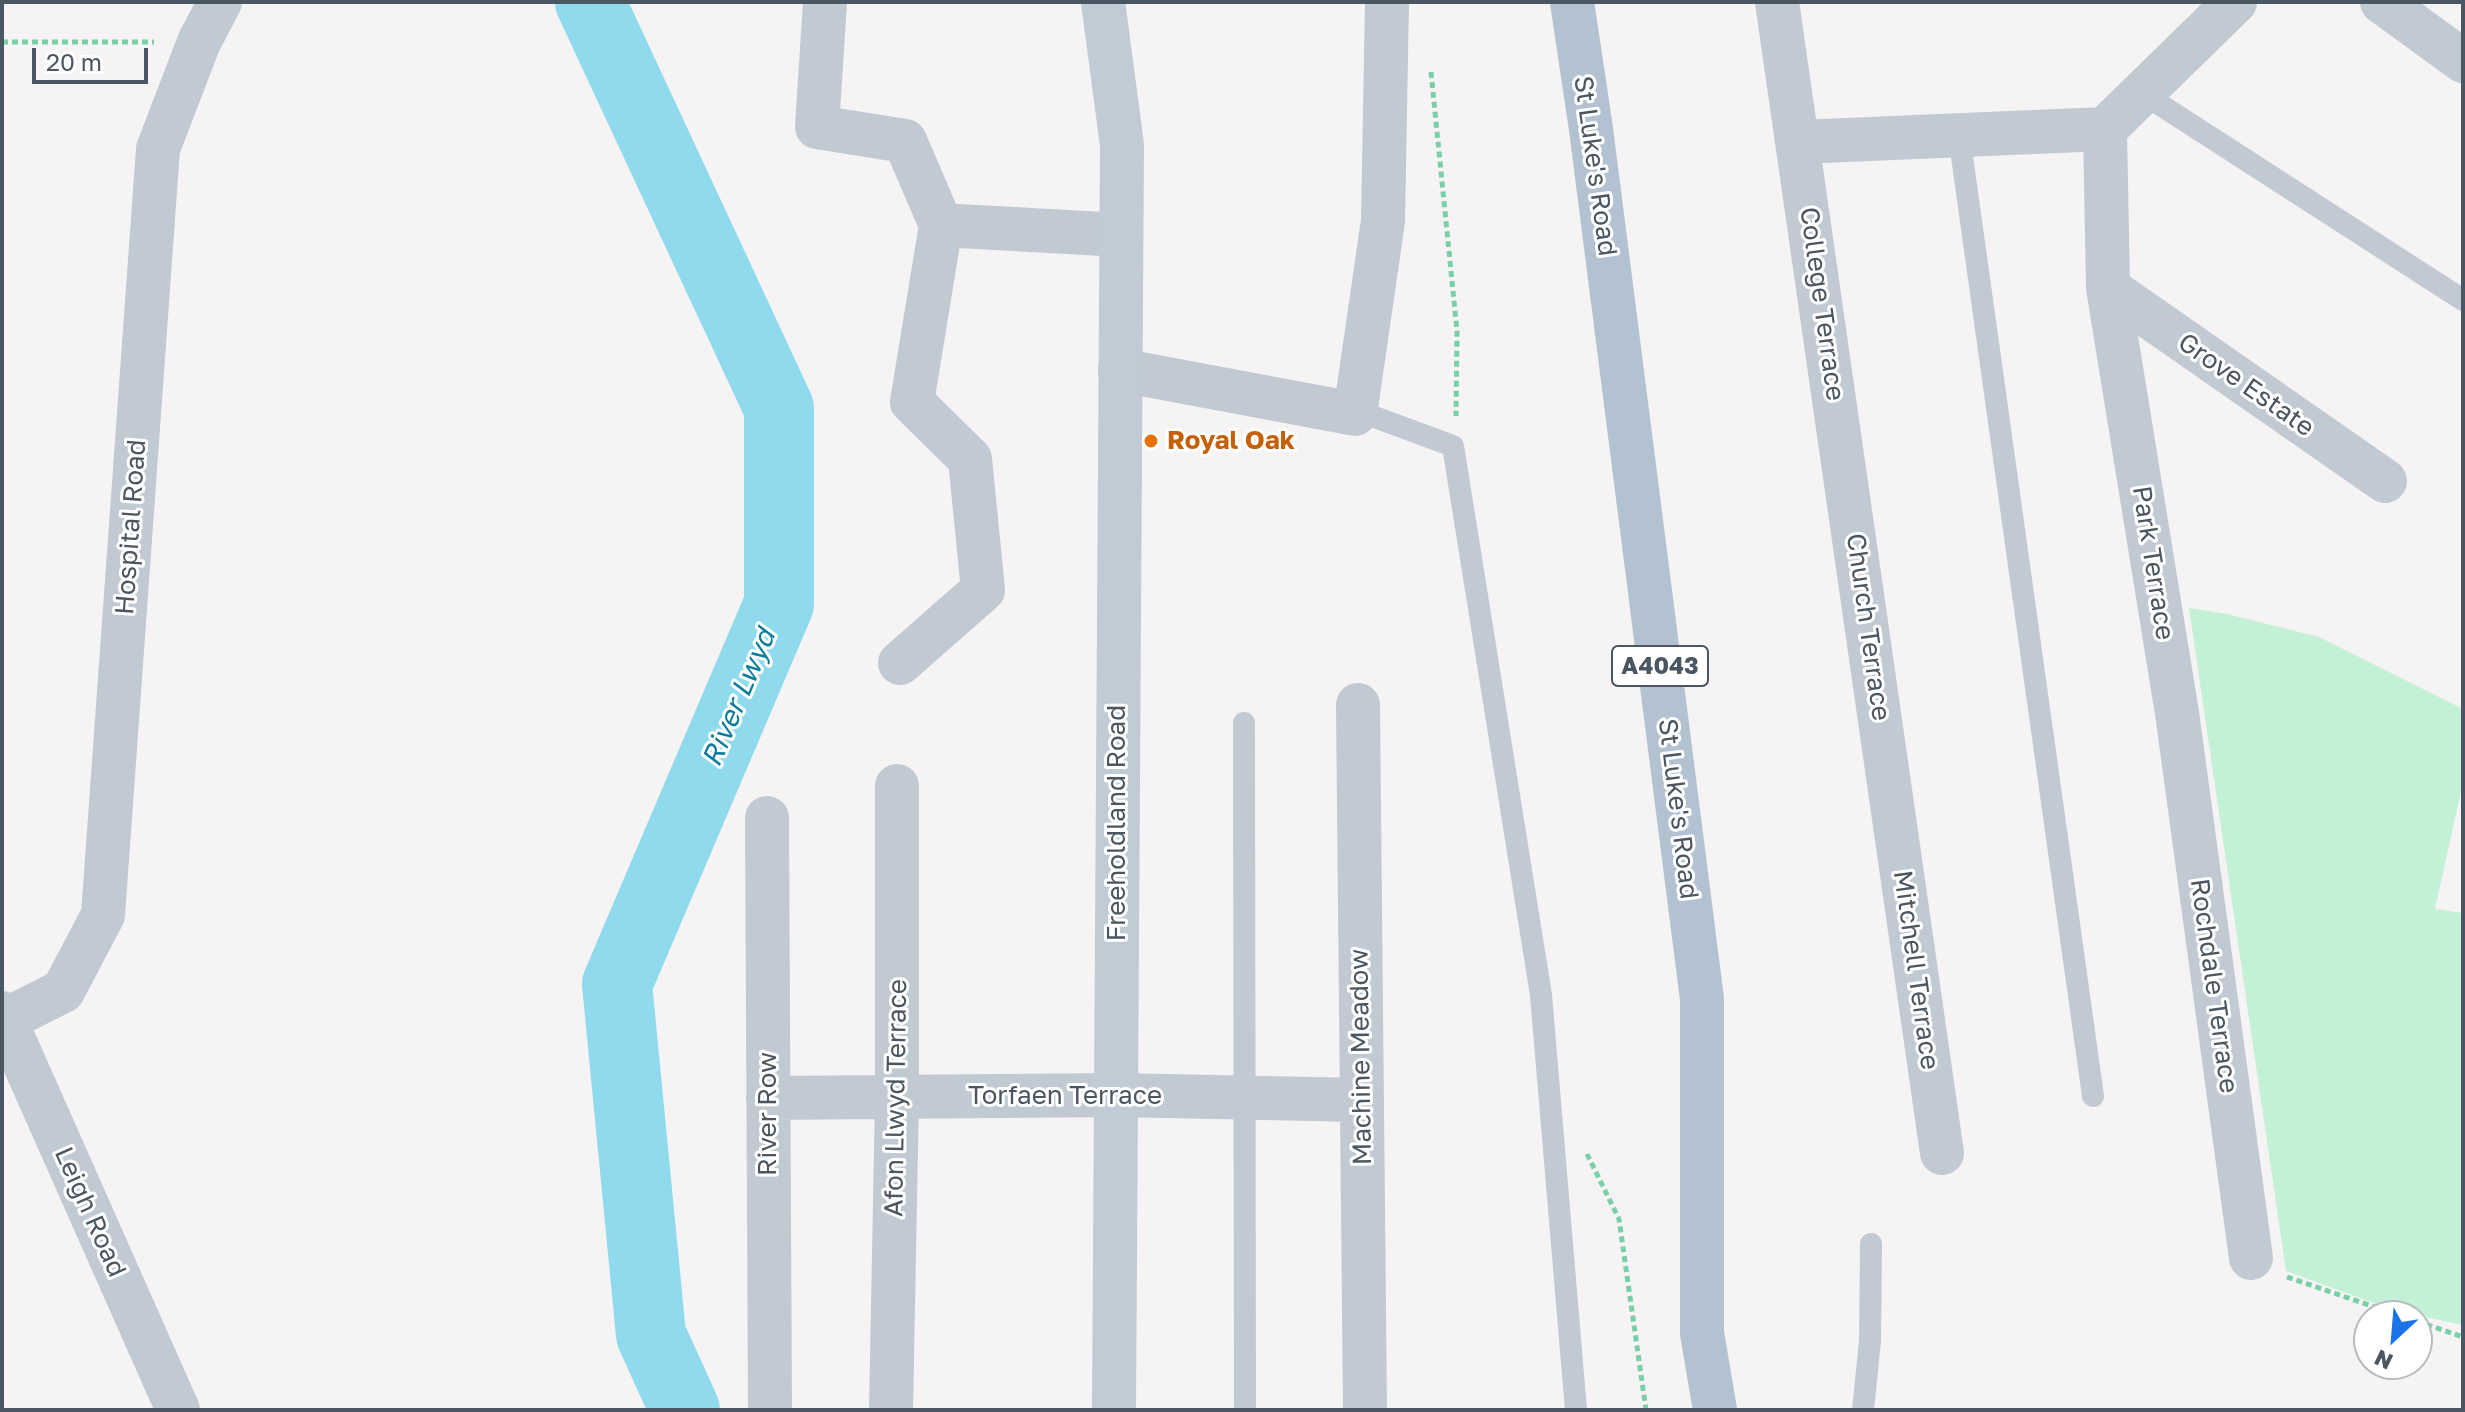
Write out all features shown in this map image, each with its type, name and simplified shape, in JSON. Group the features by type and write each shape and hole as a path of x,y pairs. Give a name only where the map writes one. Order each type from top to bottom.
{"main road":[{"name":"Freeholdland Road","path":"1103,2 1122,145 1114,1410"},
{"name":"St Luke's Road","path":"1572,2 1591,129 1702,999 1702,1333 1715,1410"}],"street":[{"name":"Hospital Road","path":"4,1017 63,991 103,915 158,149 199,42 220,2"},
{"path":"825,2 817,127 905,141 941,225 912,402 970,459 983,590 900,663"},
{"path":"1120,370 1355,414 1383,221 1387,2"},
{"name":"College Terrace","path":"1777,2 1845,467"},
{"path":"1799,142 2105,129 2235,2"},
{"path":"2382,2 2463,61"},
{"name":"Park Terrace","path":"2105,129 2108,288 2177,713"},
{"path":"941,225 1121,235"},
{"name":"Grove Estate","path":"2108,288 2385,481"},
{"name":"Church Terrace","path":"1845,467 1891,788"},
{"name":"Machine Meadow","path":"1358,705 1365,1410"},
{"name":"Rochdale Terrace","path":"2177,713 2251,1258"},
{"name":"Afon Llwyd Terrace","path":"891,1410 897,1097 897,786"},
{"name":"Mitchell Terrace","path":"1891,788 1942,1153"},
{"name":"River Row","path":"767,818 770,1410"},
{"name":"Leigh Road","path":"4,1017 178,1410"},
{"name":"Torfaen Terrace","path":"768,1098 1116,1095 1362,1100"}],"lane":[{"path":"2142,93 2463,300"},
{"path":"1959,135 2093,1096"},
{"path":"1355,414 1361,412 1453,446 1536,964 1576,1410"},
{"path":"1244,723 1245,1410"},
{"path":"1863,1410 1870,1341 1871,1244"}],"path":[{"path":"2,42 199,42"},
{"path":"1429,60 1457,331 1456,428 1449,444"},
{"path":"1551,1115 1570,1120 1619,1219 1646,1410"},
{"path":"2251,1258 2276,1274 2353,1300"},
{"path":"2433,1327 2463,1337"}],"green space":[{"path":"2189,608 2227,614 2319,637 2463,709 2463,782 2435,909 2463,913 2463,1325 2433,1319 2433,1300 2366,1300 2286,1271"}],"waterway":[{"name":"River Lwyd","path":"590,2 779,408 779,604 617,984 651,1335 685,1410"}],"place":[{"name":"Royal Oak","path":"1151,441"}]}
